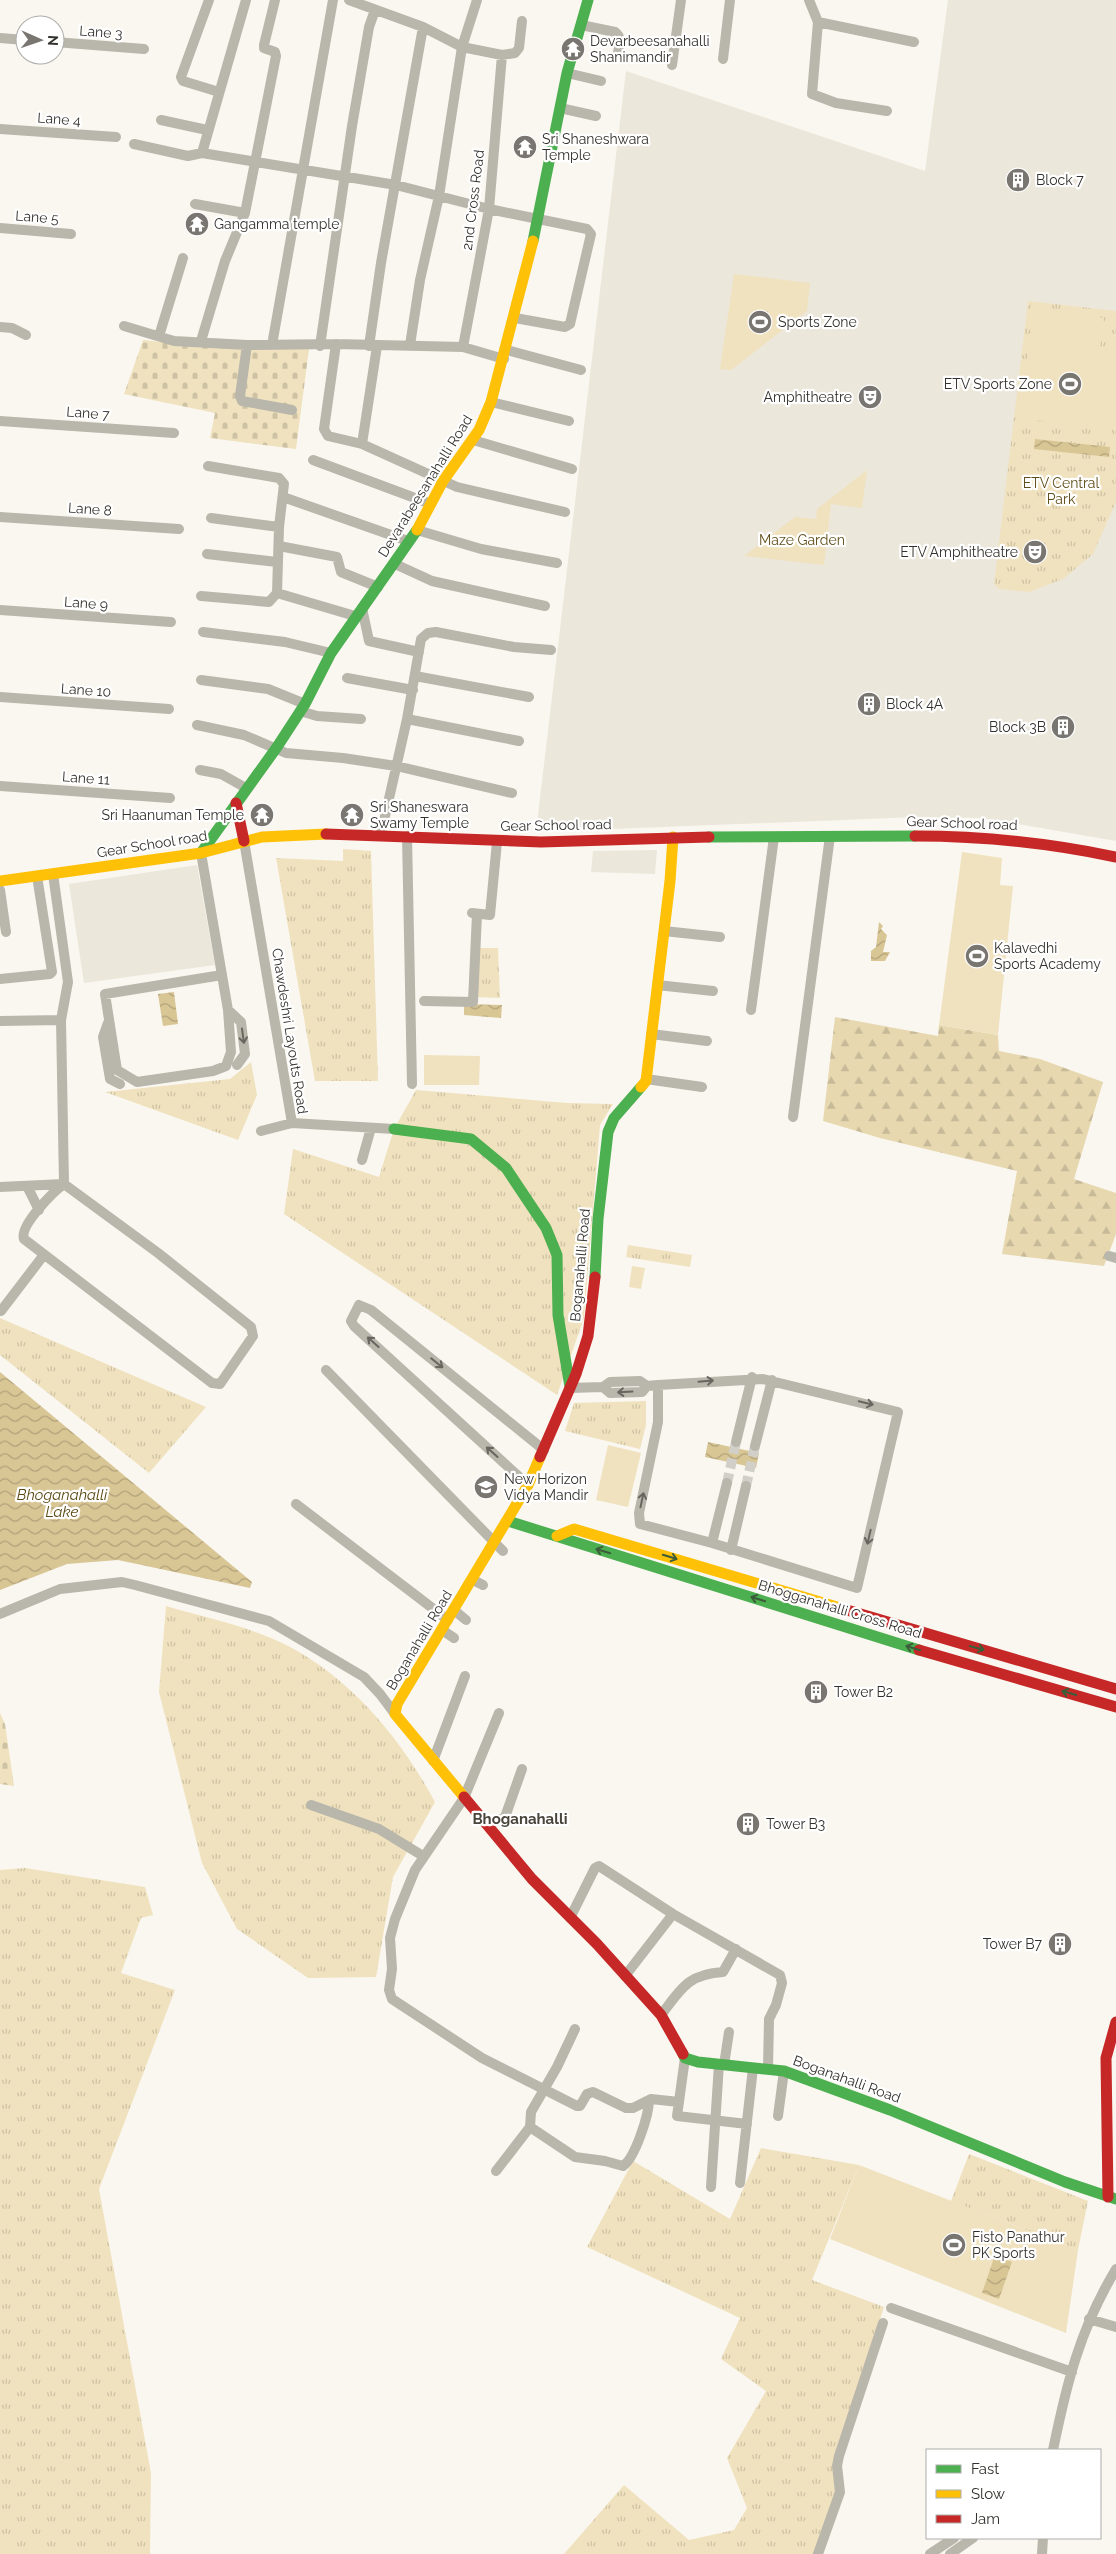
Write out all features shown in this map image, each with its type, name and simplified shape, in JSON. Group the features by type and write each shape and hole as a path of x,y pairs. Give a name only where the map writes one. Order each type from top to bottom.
{"street":[{"path":"209,0 181,77 184,81 219,92"},
{"path":"202,153 207,130 246,0"},
{"path":"201,341 225,261 245,213 276,56 275,52 264,48 275,0"},
{"path":"272,345 301,170 333,0"},
{"path":"410,345 420,280 439,196 462,47 477,0"},
{"name":"Devarabeesanahalli Road","path":"201,853 277,747 302,708 331,653 417,530 443,481 473,440 491,402 515,318 539,218 567,72 588,0"},
{"path":"672,65 681,0"},
{"path":"723,59 730,0"},
{"path":"810,0 818,22 812,94 836,103 887,111"},
{"path":"357,1 374,10 423,27 462,47 502,55 518,51 522,21"},
{"path":"320,346 366,45 374,10"},
{"path":"818,22 914,42"},
{"path":"581,25 615,32 620,39 618,53"},
{"path":"362,444 381,263 423,27"},
{"path":"0,38 15,39"},
{"name":"Lane 3","path":"65,43 144,49"},
{"name":"2nd Cross Road","path":"463,347 489,210 502,55"},
{"path":"567,72 601,81"},
{"path":"560,108 596,116"},
{"path":"161,120 207,130"},
{"name":"Lane 4","path":"0,129 116,137"},
{"path":"134,144 188,156 202,153 396,185 489,210 582,226 591,234 570,324 565,327 515,318"},
{"path":"195,204 245,213"},
{"name":"Lane 5","path":"0,228 71,234"},
{"path":"159,336 183,258"},
{"path":"124,326 174,340 246,346 320,346 336,344 463,347 581,370"},
{"path":"0,327 12,328 26,335"},
{"path":"336,344 325,432 328,436 362,444 456,487 565,512"},
{"path":"246,346 240,396 242,401 292,410"},
{"path":"491,402 569,420"},
{"name":"Lane 7","path":"0,421 174,433"},
{"path":"473,440 572,469"},
{"path":"313,460 431,504"},
{"path":"202,596 269,602 277,593 279,527 284,484 278,478 208,466"},
{"path":"283,497 408,541"},
{"name":"Lane 8","path":"0,517 178,529"},
{"path":"211,518 279,527"},
{"path":"417,530 481,549 557,563"},
{"path":"279,546 337,557 341,572 378,587"},
{"path":"207,554 277,562"},
{"path":"395,564 432,581 545,606"},
{"path":"277,593 359,612 369,642 419,652"},
{"name":"Lane 9","path":"0,610 171,622"},
{"path":"203,632 285,642 331,653"},
{"path":"381,834 416,676 421,639 424,635 436,632 514,648 551,650"},
{"path":"416,676 529,698"},
{"path":"347,678 413,690"},
{"path":"201,680 268,690 317,716 361,719"},
{"name":"Lane 10","path":"0,698 169,709"},
{"path":"407,719 519,741"},
{"path":"197,725 244,735 277,747 286,753 343,758 396,766 512,793"},
{"path":"200,770 221,774 246,788"},
{"name":"Lane 11","path":"0,786 170,798"},
{"path":"236,803 244,841"},
{"name":"Gear School road","path":"0,881 201,853 262,837 381,834 497,842 673,837 946,836 1007,838 1116,857"},
{"path":"407,836 412,1084"},
{"path":"752,1010 774,836"},
{"path":"793,1117 830,836"},
{"name":"Boganahalli Road","path":"395,1714 397,1704 448,1620 478,1583 499,1547 508,1521 528,1485 544,1450 570,1388 588,1336 591,1321 598,1219 608,1132 614,1118 637,1094 646,1079 673,837"},
{"name":"Chawdeshri Layouts Road","path":"244,841 292,1123 394,1130"},
{"path":"424,1001 472,1002 474,914 490,915 497,842"},
{"path":"201,853 222,975 228,1010 231,1052 226,1066 213,1071 137,1082 117,1070 105,994 222,975"},
{"path":"0,1187 28,1188 64,1184 216,1298 251,1327 253,1336 220,1384 212,1383 44,1256 22,1236 39,1210 64,1184 61,1020 68,982 53,874"},
{"path":"0,979 50,974 52,972 36,876"},
{"path":"0,890 6,932"},
{"path":"664,931 720,937"},
{"path":"657,985 713,991"},
{"path":"228,1010 241,1022 245,1054 237,1065"},
{"path":"109,1019 103,1038 110,1079 120,1084"},
{"path":"0,1022 61,1020"},
{"path":"651,1034 707,1040"},
{"path":"646,1079 702,1087"},
{"path":"261,1131 292,1123"},
{"path":"362,1160 371,1128"},
{"path":"394,1130 470,1139 506,1168 546,1228 556,1255 558,1315 570,1388 603,1387 610,1393 642,1392 646,1386 658,1385 752,1378 772,1380 898,1412 857,1588 712,1543 640,1524 639,1520 658,1422 658,1385"},
{"path":"28,1188 39,1210"},
{"path":"1,1312 44,1256"},
{"path":"528,1485 354,1326 351,1321 355,1309 359,1306 371,1310 544,1450"},
{"path":"326,1370 499,1547"},
{"path":"736,1442 752,1378"},
{"path":"755,1446 772,1380"},
{"path":"712,1543 727,1483"},
{"path":"731,1550 746,1486"},
{"path":"296,1504 448,1620 454,1638"},
{"name":"Bhogganahalli Cross Road","path":"508,1521 942,1657 1116,1707"},
{"name":"Bhogganahalli Cross Road","path":"557,1536 574,1529 1116,1689"},
{"path":"0,1614 60,1590 122,1582 269,1621 364,1677 532,1878 661,2015 685,2058 677,2116 747,2124"},
{"path":"448,1620 466,1620"},
{"path":"942,1657 948,1640"},
{"path":"433,1761 465,1676"},
{"path":"499,1713 464,1798 423,1856 407,1885 390,1938 392,1969 389,1994 392,1999 475,2054 577,2106 580,2106 587,2094 593,2092 626,2108 633,2108 649,2100 679,2102"},
{"path":"488,1825 505,1817 522,1769"},
{"path":"311,1805 379,1829 423,1856"},
{"path":"570,1918 595,1868 599,1866 673,1914 776,1971 781,1978 776,2005 769,2019 768,2069"},
{"path":"625,1976 673,1914"},
{"path":"661,2015 685,1983 707,1972 723,1972 736,1949"},
{"path":"1112,2198 1106,2058 1116,2022"},
{"path":"496,2171 530,2127 531,2112 575,2029"},
{"path":"712,2187 722,2065 729,2032"},
{"name":"Boganahalli Road","path":"685,2058 722,2065 784,2071 1112,2198"},
{"path":"740,2183 753,2068"},
{"path":"778,2116 784,2071"},
{"path":"530,2127 575,2157 605,2161 623,2166 627,2164 637,2142 649,2111 649,2100"},
{"path":"1053,2449 1072,2372 1092,2320 1116,2269"},
{"path":"891,2308 1072,2372"},
{"path":"1092,2320 1116,2327"},
{"path":"818,2554 840,2492 837,2466 839,2456 884,2323"},
{"path":"930,2554 952,2539"},
{"path":"950,2554 972,2539"},
{"path":"1042,2554 1043,2539"}],"shaded area":[{"path":"948,0 1116,0 1116,841 982,818 918,817 536,832 626,71 925,171"},
{"path":"657,850 655,874 591,872 593,851"},
{"path":"197,865 215,965 84,983 69,884"}],"green space":[{"name":"Sports Zone","path":"734,274 810,283 807,311 731,370 720,369"},
{"name":"ETV Central Park","path":"1028,301 1116,311 1116,502 1093,554 1063,579 1029,592 999,589 994,584"},
{"name":"ETV Sports Zone","path":"1033,309 1104,318 1100,347 1116,350 1116,430 1020,418"},
{"path":"143,340 219,348 309,349 296,449 210,438 215,413 124,394"},
{"name":"Maze Garden","path":"867,470 862,508 831,504 824,565 744,556 795,517 816,519 817,509"},
{"path":"343,849 371,851 378,1081 315,1081 276,858 343,861"},
{"name":"Kalavedhi Sports Academy","path":"962,852 1002,858 1000,885 1013,886 998,1035 939,1025"},
{"path":"478,948 498,948 500,998 474,997"},
{"path":"835,1017 938,1036 939,1025 998,1035 999,1051 1040,1059 1103,1082 1074,1179 1116,1193 1116,1234 1104,1266 1002,1254 1017,1171 880,1138 823,1121"},
{"path":"424,1055 480,1056 479,1085 424,1085"},
{"path":"251,1062 257,1095 238,1140 105,1092 230,1079"},
{"path":"416,1090 567,1103 613,1104 600,1125 584,1318 557,1395 284,1214 293,1149 379,1177 394,1129"},
{"path":"628,1245 692,1255 690,1267 626,1257"},
{"path":"632,1266 645,1268 641,1289 629,1287"},
{"path":"0,1318 206,1407 149,1473 0,1355"},
{"path":"646,1401 646,1425 640,1449 565,1431 574,1403"},
{"path":"608,1445 641,1453 628,1507 596,1500"},
{"path":"166,1606 232,1624 271,1638 298,1651 322,1667 367,1706 387,1729 421,1777 435,1802 393,1877 376,1977 308,1978 237,1929 202,1863 159,1692"},
{"path":"0,1713 5,1724 14,1786 0,1784"},
{"path":"25,1868 145,1887 153,1915 141,1918 121,1973 175,1990 99,2189 151,2473 150,2554 0,2554 0,1870"},
{"path":"761,2148 859,2165 812,2280 884,2307 836,2453 843,2490 815,2554 564,2554 624,2485 689,2540 734,2530 747,2508 727,2458 766,2391 721,2359 740,2318 587,2247 633,2161 730,2219"},
{"path":"969,2154 1088,2201 1078,2250 951,2201"},
{"name":"Fisto Panathur PK Sports","path":"859,2165 1078,2250 1066,2333 830,2239"}],"water":[{"path":"1035,439 1110,447 1109,457 1034,449"},
{"path":"879,922 883,926 881,929 887,935 883,952 890,952 885,961 871,961 871,951 876,947"},
{"path":"174,992 178,1024 163,1026 158,994"},
{"path":"464,1004 502,1005 501,1018 464,1015"},
{"name":"Bhoganahalli Lake","path":"0,1372 252,1582 250,1588 118,1560 67,1564 0,1590"},
{"path":"708,1442 759,1453 756,1468 705,1457"},
{"path":"995,2255 1012,2262 999,2299 982,2293"}],"tunnel":[{"path":"727,1483 736,1442"},
{"path":"746,1486 755,1446"}],"traffic: fast":[{"path":"533,241 567,73 588,0"},
{"path":"201,853 277,747 305,704 331,653 417,530"},
{"path":"709,837 915,836"},
{"path":"595,1277 598,1219 608,1132 614,1118 641,1087"},
{"path":"394,1129 471,1139 506,1168 546,1228 557,1255 558,1315 570,1387"},
{"path":"508,1521 919,1650"},
{"path":"683,2054 685,2058 698,2062 784,2071 890,2110 1065,2182 1116,2199"}],"traffic: slow":[{"path":"417,530 443,481 479,430 491,402 533,241"},
{"path":"0,881 201,853 262,837 326,834"},
{"path":"641,1087 646,1081 670,881 673,837"},
{"path":"464,1797 395,1714 397,1704 528,1485 540,1457"},
{"path":"557,1536 574,1529 847,1610"}],"traffic: jam":[{"path":"236,803 244,841"},
{"path":"326,834 541,842 709,837"},
{"path":"915,836 966,837 1016,841 1116,857"},
{"path":"540,1457 576,1374 588,1336 595,1277"},
{"path":"847,1610 1116,1689"},
{"path":"919,1650 1116,1707"},
{"path":"464,1797 532,1879 597,1944 661,2015 683,2054"},
{"path":"1108,2197 1106,2058 1116,2022"}],"place":[{"name":"Devarbeesanahalli Shanimandir","path":"573,49"},
{"name":"Sri Shaneshwara Temple","path":"525,147"},
{"name":"Block 7","path":"1018,180"},
{"name":"Gangamma temple","path":"197,224"},
{"name":"Sports Zone","path":"760,322"},
{"name":"ETV Sports Zone","path":"1070,384"},
{"name":"Amphitheatre","path":"870,397"},
{"name":"ETV Amphitheatre","path":"1035,552"},
{"name":"Block 4A","path":"869,704"},
{"name":"Block 3B","path":"1063,727"},
{"name":"Sri Haanuman Temple","path":"262,815"},
{"name":"Sri Shaneswara Swamy Temple","path":"352,815"},
{"name":"Kalavedhi Sports Academy","path":"977,956"},
{"name":"New Horizon Vidya Mandir","path":"486,1487"},
{"name":"Tower B2","path":"816,1692"},
{"name":"Tower B3","path":"748,1824"},
{"name":"Tower B7","path":"1060,1944"},
{"name":"Fisto Panathur PK Sports","path":"954,2245"}],"district":[{"name":"Bhoganahalli","path":"520,1819"}]}
